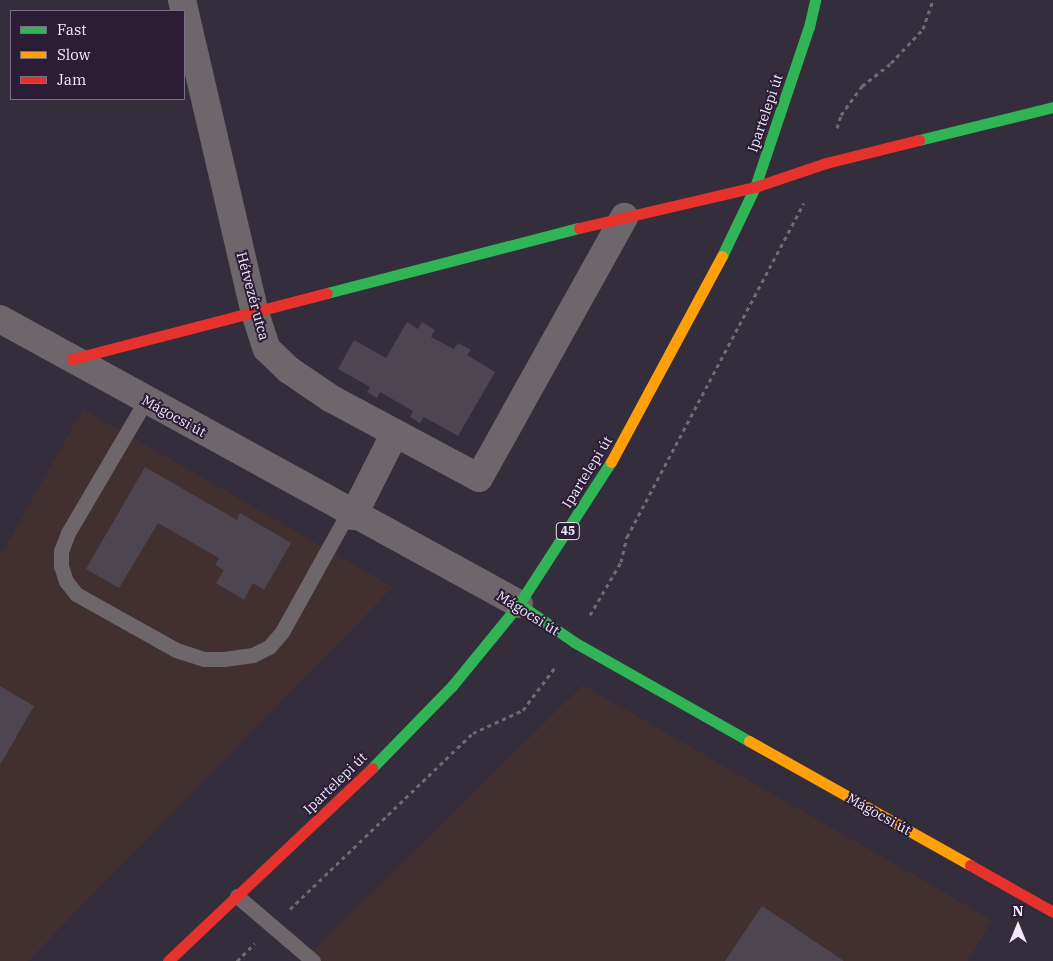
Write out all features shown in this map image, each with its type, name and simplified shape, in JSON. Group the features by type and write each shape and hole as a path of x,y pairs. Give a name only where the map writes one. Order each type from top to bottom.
{"main road":[{"name":"Ipartelepi út","path":"168,961 396,746 452,686 519,604 596,488 641,412 698,305 755,187 809,27 815,0"},
{"path":"72,359 624,217 755,187 826,163 1053,107"},
{"name":"Mágocsi út","path":"519,604 574,642 1053,912"}],"street":[{"name":"Hétvezér utca","path":"185,13 255,313 268,349 289,370 330,398 479,478 624,217"},
{"name":"Mágocsi út","path":"0,319 351,515 519,604"},
{"path":"351,515 395,433"}],"lane":[{"path":"146,400 68,533 61,551 61,566 66,581 76,594 176,650 204,659 224,659 253,655 269,646 282,632 351,515"},
{"path":"237,896 271,928 313,961"}],"path":[{"path":"237,961 473,733 523,710 574,642 621,562 626,537 826,163 841,115 862,86 891,63 923,29 933,0"}],"shaded area":[{"path":"83,409 393,587 28,961 0,961 0,556"},
{"path":"583,685 992,920 968,961 302,961"}],"building":[{"path":"407,322 418,329 422,322 435,330 431,337 454,349 458,343 471,350 467,355 495,372 458,436 424,417 420,423 410,417 413,411 380,392 377,398 367,392 370,387 338,369 354,340 386,358"},
{"path":"145,467 237,520 240,513 291,543 264,590 253,583 244,600 216,583 224,570 215,565 219,558 158,523 119,588 86,569"},
{"path":"0,686 34,706 0,765"},
{"path":"762,906 844,961 725,961"}],"traffic: fast":[{"path":"722,256 755,187 809,27 815,0"},
{"path":"919,140 1053,107"},
{"path":"327,293 579,228"},
{"path":"372,768 452,686 519,604 611,462"},
{"path":"519,604 574,642 749,741"}],"traffic: slow":[{"path":"611,462 722,256"},
{"path":"749,741 970,865"}],"traffic: jam":[{"path":"579,228 755,187 826,163 919,140"},
{"path":"72,359 327,293"},
{"path":"168,961 372,768"},
{"path":"970,865 1053,912"}]}
